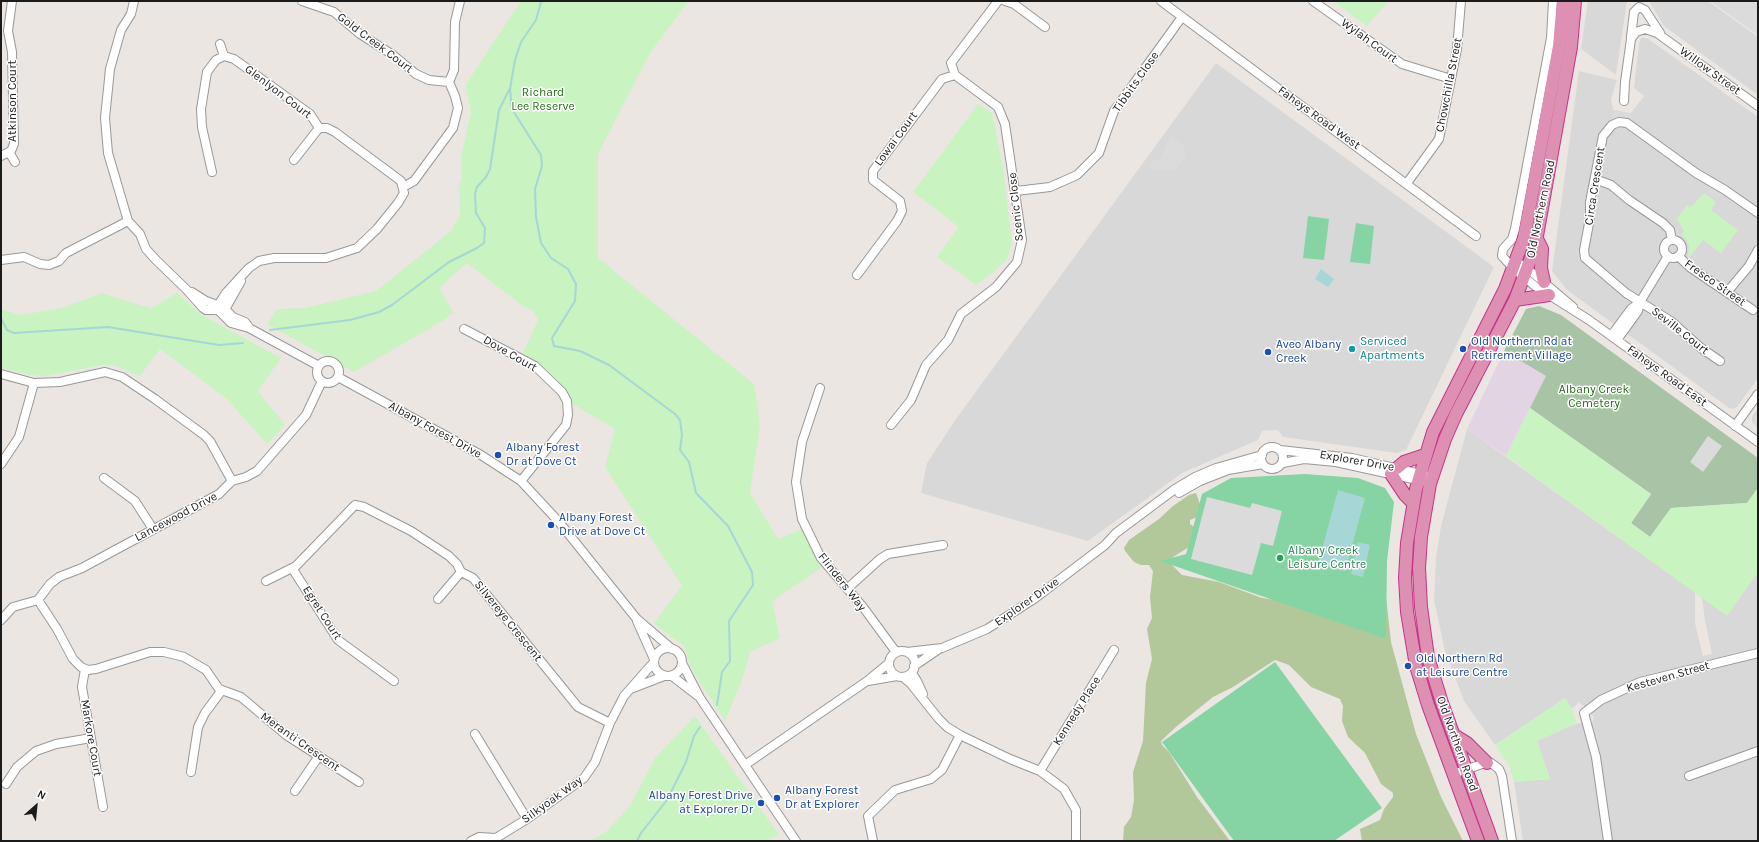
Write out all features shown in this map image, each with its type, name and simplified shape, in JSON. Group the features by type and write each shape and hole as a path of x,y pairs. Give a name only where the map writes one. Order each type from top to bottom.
{"highway":[{"name":"Old Northern Road","path":"1478,841 1422,686 1410,631 1405,578 1407,543 1412,503 1425,455 1442,412 1497,306 1515,265 1524,238 1553,85 1559,46 1563,1"},
{"name":"Old Northern Road","path":"1492,841 1432,674 1420,607 1419,568 1421,537 1431,480 1456,414 1515,300 1526,273 1537,237 1571,47 1575,1"},
{"path":"1537,237 1542,249 1541,268 1544,282"},
{"path":"1515,300 1549,295"},
{"path":"1412,503 1405,495 1394,471 1404,462 1425,455"},
{"path":"1454,736 1467,743 1487,763"}],"street":[{"name":"Atkinson Court","path":"1,156 13,148 14,139 12,52 4,31 12,1"},
{"path":"134,1 131,14 121,30 110,69 105,118 110,159 128,221 140,234 146,249 203,308 216,307 236,319 245,322 249,328 318,366"},
{"name":"Gold Creek Court","path":"302,1 334,12 360,34 393,55 416,74 429,80 449,82"},
{"path":"216,307 226,293 255,264 265,259 326,258 357,248 369,238 390,214 404,193 404,187 414,181 453,128 458,108 449,82 456,60 456,22 460,1"},
{"path":"954,75 951,63 998,1"},
{"path":"1005,1 1014,4 1045,28"},
{"name":"Faheys Road West","path":"1161,1 1407,183 1476,236"},
{"name":"Wylah Court","path":"1313,1 1402,64 1451,79"},
{"name":"Chowchilla Street","path":"1407,183 1439,139 1460,27 1461,1"},
{"name":"Old Northern Road","path":"1515,265 1504,259 1502,253 1512,239 1515,229 1548,53 1553,1"},
{"name":"Willow Street","path":"1624,101 1634,12 1639,7 1645,10 1662,36"},
{"name":"Tibbits Close","path":"1016,191 1050,188 1076,175 1099,153 1114,111 1182,16"},
{"name":"Willow Street","path":"1631,40 1636,32 1643,29 1651,30 1662,36 1758,106"},
{"path":"212,172 202,127 201,109 207,72 216,60 224,56 220,44"},
{"name":"Glenlyon Court","path":"224,56 234,59 310,114 319,128 326,128 335,132 401,182 404,187"},
{"name":"Lowai Court","path":"857,275 897,221 902,211 900,201 873,180 873,170 942,78 954,75"},
{"name":"Scenic Close","path":"890,425 911,400 926,365 948,340 961,314 996,287 1017,262 1022,240 1005,124 998,107 954,75"},
{"name":"Circa Crescent","path":"1640,302 1612,282 1585,256 1584,250 1603,136 1609,127 1623,122 1632,126 1696,173 1725,190 1758,213"},
{"path":"294,160 319,128"},
{"name":"Atkinson Court","path":"9,152 15,162"},
{"name":"Fresco Street","path":"1595,179 1611,185 1629,200 1663,222 1670,230 1672,240 1678,241 1682,246 1682,252 1678,256 1672,258 1668,256"},
{"path":"1,260 24,257 40,264 49,265 58,261 66,253 128,221"},
{"path":"1614,338 1638,311 1640,302 1668,256 1664,252 1664,246 1667,242 1672,240"},
{"path":"1728,291 1747,268 1758,250"},
{"name":"Fresco Street","path":"1678,256 1691,268 1728,291 1753,310"},
{"name":"Faheys Road East","path":"1515,265 1526,273 1549,295 1576,311 1758,442"},
{"path":"224,312 245,273"},
{"name":"Faheys Road East","path":"1526,273 1544,282 1565,299 1576,311"},
{"name":"Seville Court","path":"1640,302 1676,325 1701,348 1720,361"},
{"name":"Dove Court","path":"464,329 535,366 562,392 567,401 568,415 566,425 521,481"},
{"path":"325,361 334,362 339,369 338,377 331,383 322,381 318,374 318,366 325,361"},
{"path":"1,374 34,383 60,382 105,372 122,377 204,435 210,441 232,481"},
{"name":"Albany Forest Drive","path":"338,377 481,455 521,481 559,522 636,618 672,649"},
{"name":"Lancewood Drive","path":"38,600 50,584 59,577 82,568 219,494 232,481 246,477 257,471 291,434 306,415 322,381"},
{"path":"1,464 19,437 34,383"},
{"name":"Flinders Way","path":"820,388 802,442 796,482 802,519 821,558 896,652"},
{"path":"1735,426 1758,394"},
{"path":"1268,448 1276,448 1280,450 1283,456 1283,463 1278,468 1272,469 1263,464 1262,455 1268,448"},
{"name":"Explorer Drive","path":"1280,450 1352,458 1394,471 1431,480"},
{"name":"Explorer Drive","path":"1105,545 1116,533 1156,502 1195,477 1216,468 1262,455"},
{"name":"Explorer Drive","path":"1283,463 1294,459 1316,459 1394,471"},
{"name":"Explorer Drive","path":"913,670 942,648 974,635 999,622 1034,599 1160,505 1200,481 1228,470 1263,464"},
{"path":"104,478 135,501 153,529"},
{"name":"Silvereye Crescent","path":"266,582 292,568 353,507 358,505 369,509 443,551 456,562 461,572 473,578 578,708 610,723"},
{"path":"847,589 880,559 888,554 943,545"},
{"name":"Egret Court","path":"292,568 338,640 394,681"},
{"path":"438,599 461,572"},
{"path":"1,620 13,607 38,600 57,629 73,659 78,665 85,669"},
{"name":"Albany Forest Drive","path":"636,618 654,660"},
{"name":"Flinders Way","path":"882,634 889,661"},
{"name":"Explorer Drive","path":"907,652 942,648"},
{"path":"700,698 668,676 657,671 654,660 660,651 672,649 679,654 700,698 796,841"},
{"name":"Kennedy Place","path":"1040,771 1114,650"},
{"name":"Meranti Crescent","path":"85,669 96,669 150,652 171,653 189,659 206,670 222,690 241,698 277,728 359,782"},
{"path":"745,765 867,681 889,661 896,652 907,652 913,658 913,670 925,701"},
{"name":"Kesteven Street","path":"1608,841 1596,757 1584,713 1600,700 1640,682 1758,653"},
{"name":"Silkyoak Way","path":"471,841 479,837 496,838 527,819 580,782 595,762 610,723 624,696 654,660"},
{"path":"889,661 890,671 911,684 938,718 960,735 1040,771 1064,789 1076,810 1076,841"},
{"path":"632,688 679,671 682,663"},
{"name":"Markore Court","path":"85,669 82,686 103,807"},
{"path":"867,681 900,677 913,670"},
{"path":"191,772 198,727 205,713 222,690"},
{"path":"475,734 527,819"},
{"path":"873,841 868,816 894,790 932,779 942,770 960,735"},
{"path":"6,784 17,767 36,751 56,744 91,738"},
{"path":"1689,776 1758,751"},
{"path":"295,791 319,756"},
{"path":"1453,774 1487,763 1492,763 1497,766 1502,776 1512,841"}],"shaded area":[{"path":"1588,1 1627,1 1616,75 1581,49"},
{"path":"1649,1 1708,1 1758,37 1758,95 1664,26"},
{"path":"1710,1 1758,1 1758,35"},
{"path":"1641,38 1647,38 1758,117 1758,378 1737,407 1733,409 1729,408 1567,290 1552,271 1579,71 1617,80 1611,99 1613,110 1631,113 1644,96 1634,88 1639,43"},
{"path":"1216,63 1494,267 1406,450 1397,453 1283,437 1278,430 1262,431 1258,440 1182,473 1088,541 921,493 927,463 956,419"},
{"path":"1613,111 1632,114 1629,124 1612,125"},
{"path":"1170,136 1184,146 1186,157 1174,171 1149,169 1152,159 1159,161"},
{"path":"1714,184 1725,189 1718,199 1709,192"},
{"path":"1504,351 1546,376 1506,456 1467,429"},
{"path":"1758,409 1758,429 1752,422 1752,416"},
{"path":"1467,429 1695,592 1695,623 1703,656 1712,654 1702,597 1727,615 1758,572 1758,841 1523,841 1514,782 1550,779 1537,741 1575,724 1593,721 1594,717 1579,702 1572,709 1565,698 1495,745 1464,701 1445,651 1434,600 1436,558 1441,526"},
{"path":"1708,436 1722,446 1703,472 1690,462"},
{"path":"1207,497 1250,508 1252,503 1282,511 1273,546 1261,543 1252,575 1191,559"}],"green space":[{"name":"Richard Lee Reserve","path":"521,1 689,1 650,53 598,154 598,258 754,384 760,425 750,493 778,539 802,529 821,568 772,601 780,638 750,652 742,680 725,721 691,668 684,646 654,623 682,586 605,467 615,429 571,403 566,391 551,373 523,353 538,320 534,312 519,303 467,263 439,288 453,312 444,320 354,372 267,324 277,309 305,308 376,291 451,231 460,215 459,185 462,176 461,157 471,112 466,86"},
{"path":"1333,1 1389,1 1367,26"},
{"path":"978,104 992,113 1003,167 1012,244 1007,259 993,273 976,285 937,257 959,227 913,192"},
{"path":"1704,193 1716,202 1711,210 1738,230 1721,253 1703,240 1688,259 1689,245 1686,239 1681,235 1684,231 1677,219 1687,205 1691,207"},
{"path":"1308,216 1329,219 1324,260 1303,258"},
{"path":"1356,223 1374,226 1370,264 1350,262"},
{"path":"102,293 152,308 177,293 200,314 281,358 258,391 285,425 267,444 226,398 160,349 140,376 117,366 109,365 101,365 46,376 31,375 1,368 1,309 20,315 62,308"},
{"name":"Albany Creek Cemetery","path":"1539,306 1561,315 1758,458 1758,488 1747,503 1671,508 1650,537 1631,523 1651,494 1530,408 1546,376 1504,351 1526,309"},
{"path":"1530,408 1651,494 1631,523 1650,537 1671,508 1747,503 1758,488 1758,572 1727,616 1506,456"},
{"name":"Albany Creek Leisure Centre","path":"1305,474 1358,478 1385,488 1394,502 1387,561 1386,639 1160,561 1186,554 1202,494 1231,478"},
{"path":"1196,493 1201,507 1197,517 1190,520 1190,524 1194,529 1189,547 1173,557 1171,564 1182,575 1219,582 1262,598 1276,600 1386,597 1391,642 1416,734 1441,797 1463,841 1362,841 1360,829 1380,820 1384,809 1393,797 1393,793 1381,784 1365,753 1348,737 1342,721 1343,706 1340,699 1311,687 1289,665 1275,660 1233,687 1213,697 1161,741 1162,745 1169,752 1197,797 1230,841 1123,841 1124,827 1131,817 1134,800 1133,772 1143,741 1146,683 1152,659 1147,629 1152,618 1150,597 1153,571 1149,565 1141,565 1134,562 1124,548 1129,540 1159,519 1173,506 1189,495"},
{"path":"1275,662 1382,808 1334,841 1234,841 1162,742"},
{"path":"1565,698 1572,709 1576,720 1575,724 1537,741 1550,779 1514,782 1510,766 1495,745"},
{"path":"695,716 779,835 765,841 590,841 606,832 630,806 655,758"}],"water":[{"path":"1321,269 1334,279 1328,287 1315,279"},
{"path":"1338,490 1365,498 1345,571 1318,564"},
{"path":"1358,542 1370,545 1363,577 1351,574"}],"waterway":[{"path":"543,1 541,2 536,20 521,42 515,60 510,89 512,109 541,155 542,166 535,189 536,217 541,243 551,258 568,269 576,284 575,301 552,338 554,346 580,351 609,365 675,414 680,420 682,435 680,450 689,462 696,493 728,526 752,572 753,585 729,621 730,661 722,672 717,705"},
{"path":"270,330 350,320 379,312 392,305 449,262 484,243 485,228 476,213 475,194 477,187 486,177 490,169 499,110 509,90"},
{"path":"1,318 7,330 14,333 108,327 219,345 243,343"},
{"path":"637,841 641,833 667,800 686,762 694,736 700,727"}],"place":[{"name":"Serviced Apartments","path":"1352,349"},
{"name":"Old Northern Rd at Retirement Village","path":"1463,349"},
{"name":"Aveo Albany Creek","path":"1268,352"},
{"name":"Albany Forest Dr at Dove Ct","path":"498,455"},
{"name":"Albany Forest Drive at Dove Ct","path":"551,525"},
{"name":"Albany Creek Leisure Centre","path":"1280,558"},
{"name":"Old Northern Rd at Leisure Centre","path":"1408,666"},
{"name":"Albany Forest Dr at Explorer","path":"777,798"},
{"name":"Albany Forest Drive at Explorer Dr","path":"761,803"}]}
